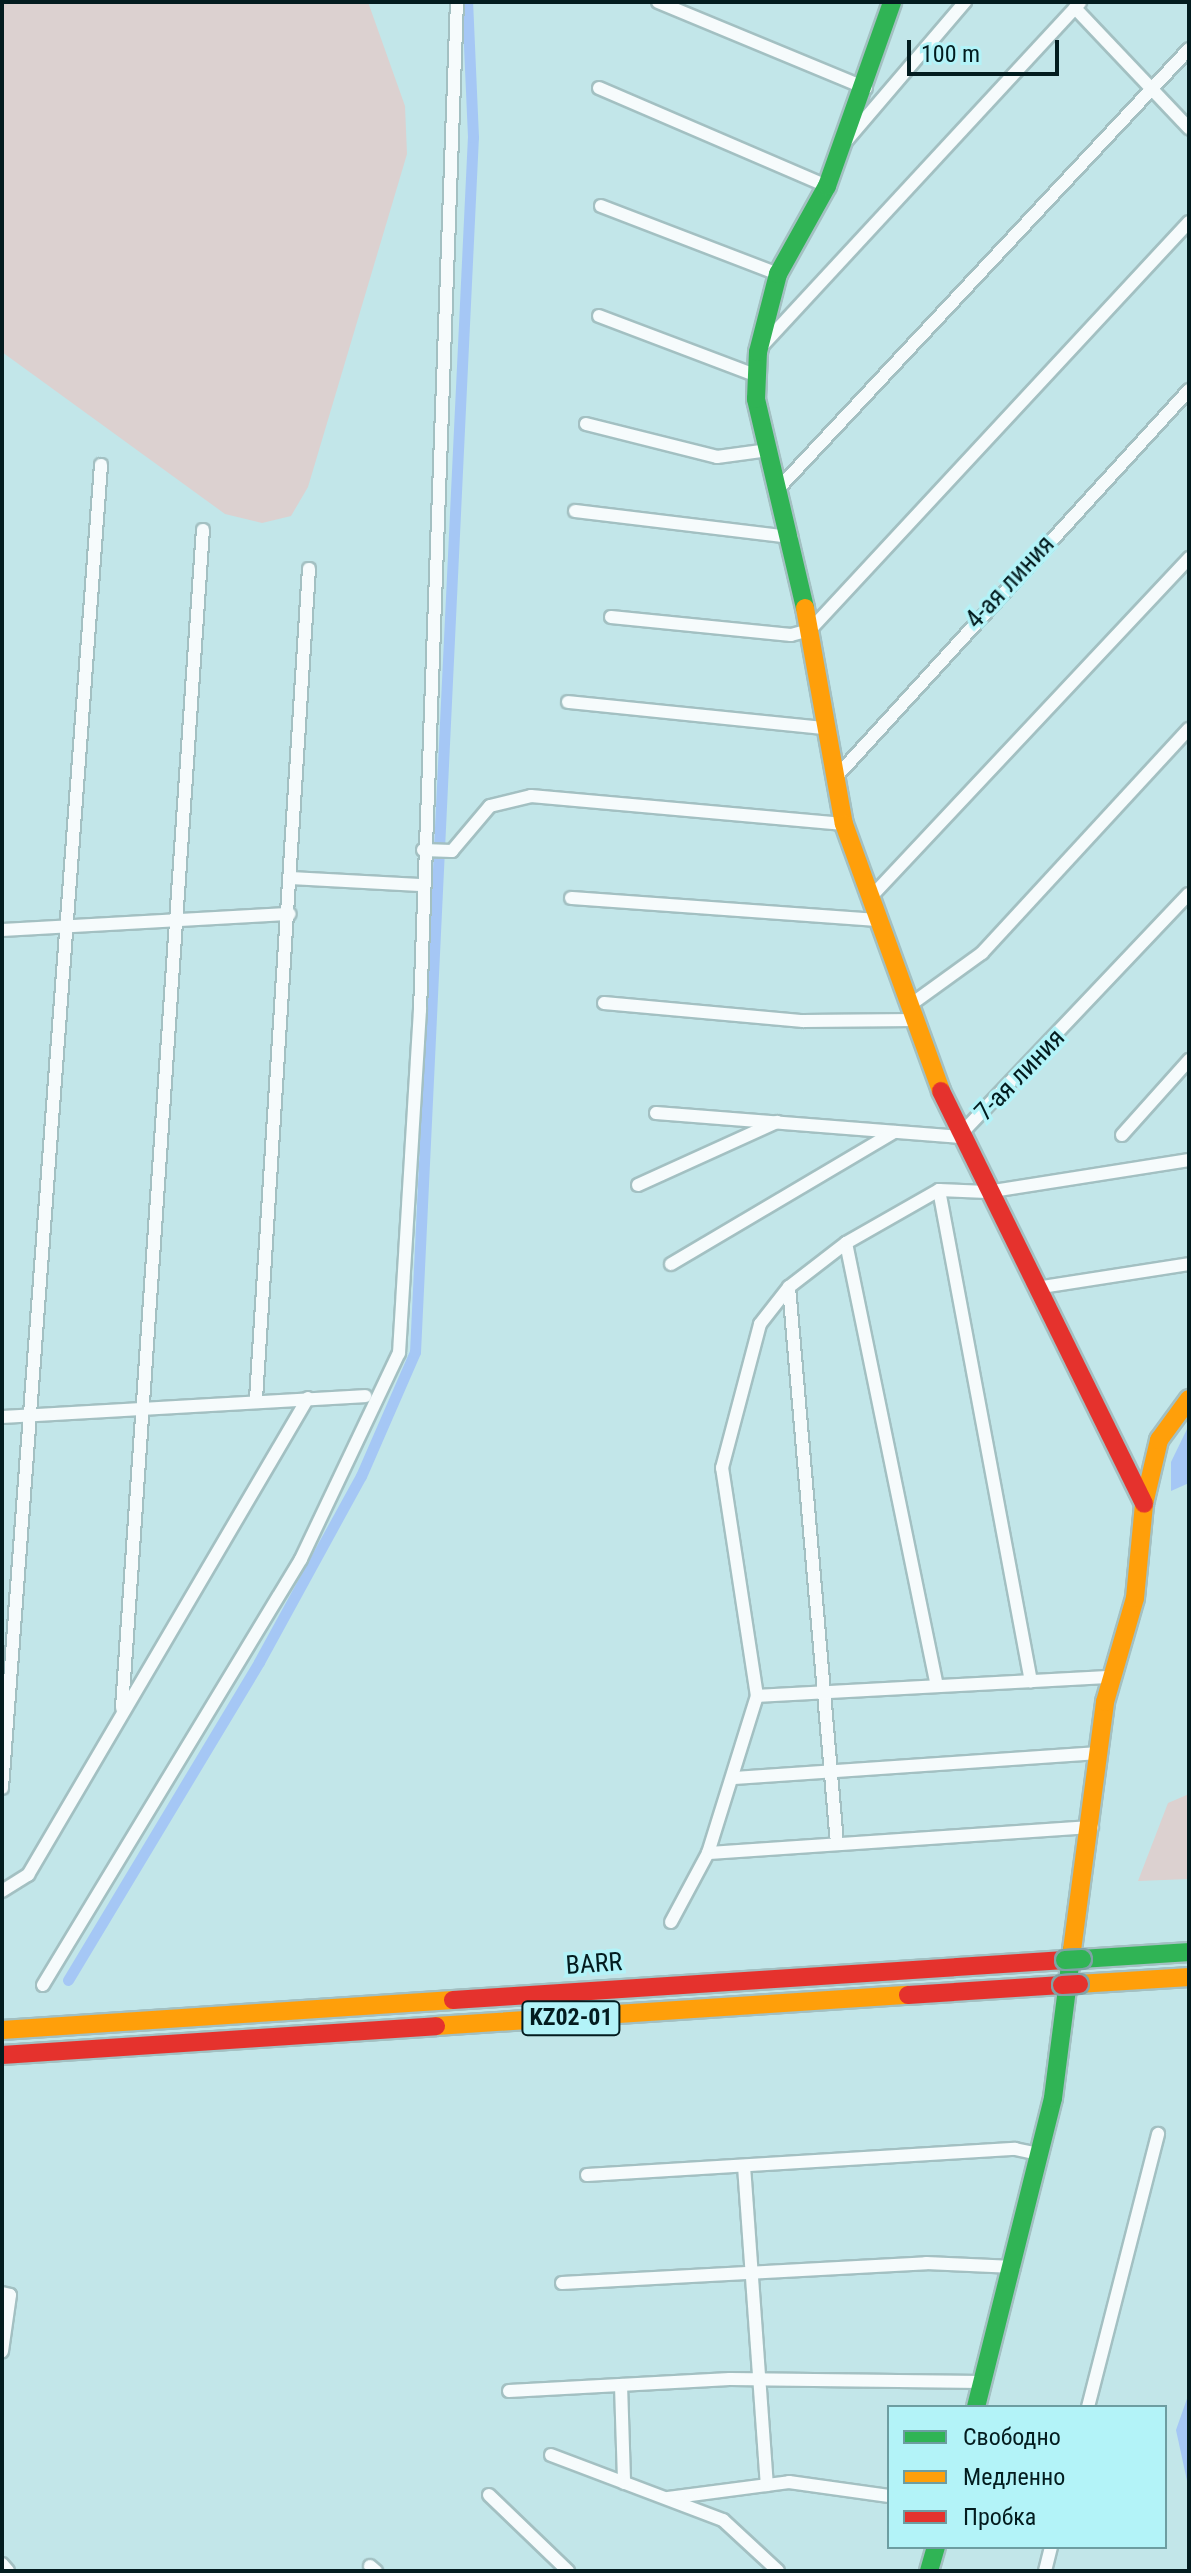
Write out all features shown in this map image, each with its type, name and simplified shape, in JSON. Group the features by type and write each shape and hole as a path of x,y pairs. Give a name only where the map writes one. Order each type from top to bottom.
{"main road":[{"path":"892,2 867,89 827,186 778,274 755,375 810,630 844,824 869,899 958,1137 1144,1504"},
{"path":"976,2405 1014,2267 1039,2154 1092,1827 1110,1677 1135,1598 1144,1504 1159,1440 1189,1399"},
{"name":"BARR","path":"2,2030 1189,1952"},
{"name":"BARR","path":"2,2055 1189,1977"},
{"path":"932,2570 936,2549"}],"street":[{"path":"43,1985 301,1559 399,1353 423,885 428,851 457,2"},
{"path":"658,2 867,89"},
{"path":"845,143 965,2"},
{"path":"758,352 1077,5 1189,128"},
{"path":"778,489 1189,49"},
{"path":"599,88 827,186"},
{"path":"601,206 778,274"},
{"path":"611,617 791,635 810,630 1189,222"},
{"path":"599,316 755,375"},
{"name":"4-ая линия","path":"835,778 1189,390"},
{"path":"586,424 717,457 769,450"},
{"path":"2,1788 101,465"},
{"path":"575,511 791,537"},
{"path":"122,1708 203,530"},
{"path":"869,899 1189,558"},
{"path":"256,1399 290,914 309,569"},
{"path":"568,702 825,728"},
{"path":"604,1003 803,1021 912,1012 982,953 1189,729"},
{"path":"428,851 452,851 490,806 531,796 844,824"},
{"path":"292,878 423,885"},
{"name":"7-ая линия","path":"656,1113 958,1137 1189,894"},
{"path":"571,898 878,920"},
{"path":"2,930 290,914"},
{"path":"1122,1135 1189,1060"},
{"path":"638,1185 780,1121"},
{"path":"671,1264 894,1132"},
{"path":"671,1922 708,1853 757,1696 722,1468 760,1324 789,1287 846,1243 939,1190 987,1192 1189,1160"},
{"path":"939,1190 1031,1681"},
{"path":"846,1243 937,1686"},
{"path":"1036,1288 1189,1264"},
{"path":"789,1287 837,1844"},
{"path":"2,1417 256,1399 365,1396"},
{"path":"2,1891 28,1875 122,1708 308,1398"},
{"path":"757,1696 1110,1677"},
{"path":"733,1778 1100,1753"},
{"path":"708,1853 1092,1827"},
{"path":"1089,2405 1158,2134"},
{"path":"587,2175 1015,2149 1039,2154"},
{"path":"744,2166 754,2379 767,2485"},
{"path":"562,2283 926,2263 1014,2267"},
{"path":"2,2293 10,2295 2,2351"},
{"path":"509,2391 754,2379 982,2382"},
{"path":"621,2385 624,2483"},
{"path":"551,2455 723,2520 778,2571"},
{"path":"665,2498 767,2485 887,2496"},
{"path":"489,2495 568,2571"},
{"path":"1045,2571 1050,2549"},
{"path":"2,2564 8,2571"}],"shaded area":[{"path":"2,2 368,2 405,106 407,154 308,487 291,516 262,523 225,514 2,352"},
{"path":"1189,1794 1189,1879 1138,1881 1168,1803"}],"water":[{"path":"1189,1425 1189,1483 1171,1491 1171,1462"},
{"path":"1189,2393 1189,2490 1176,2430"}],"waterway":[{"path":"68,1980 259,1662 361,1476 415,1352 473,137 467,2"}],"traffic: fast":[{"path":"805,608 756,399 758,352 778,274 827,186 892,2"},
{"path":"976,2405 1053,2098 1072,1950"},
{"path":"1082,1959 1189,1952"},
{"path":"1065,1960 1082,1959"},
{"path":"929,2571 935,2549"}],"traffic: slow":[{"path":"805,608 844,824 941,1091"},
{"path":"1072,1950 1105,1702 1135,1598 1144,1504 1159,1440 1189,1399"},
{"path":"1079,1984 1189,1977"},
{"path":"436,2026 908,1995"},
{"path":"2,2030 453,2000"}],"traffic: jam":[{"path":"941,1091 1144,1504"},
{"path":"453,2000 1065,1960"},
{"path":"1062,1985 1079,1984"},
{"path":"908,1995 1062,1985"},
{"path":"2,2055 436,2026"}]}
